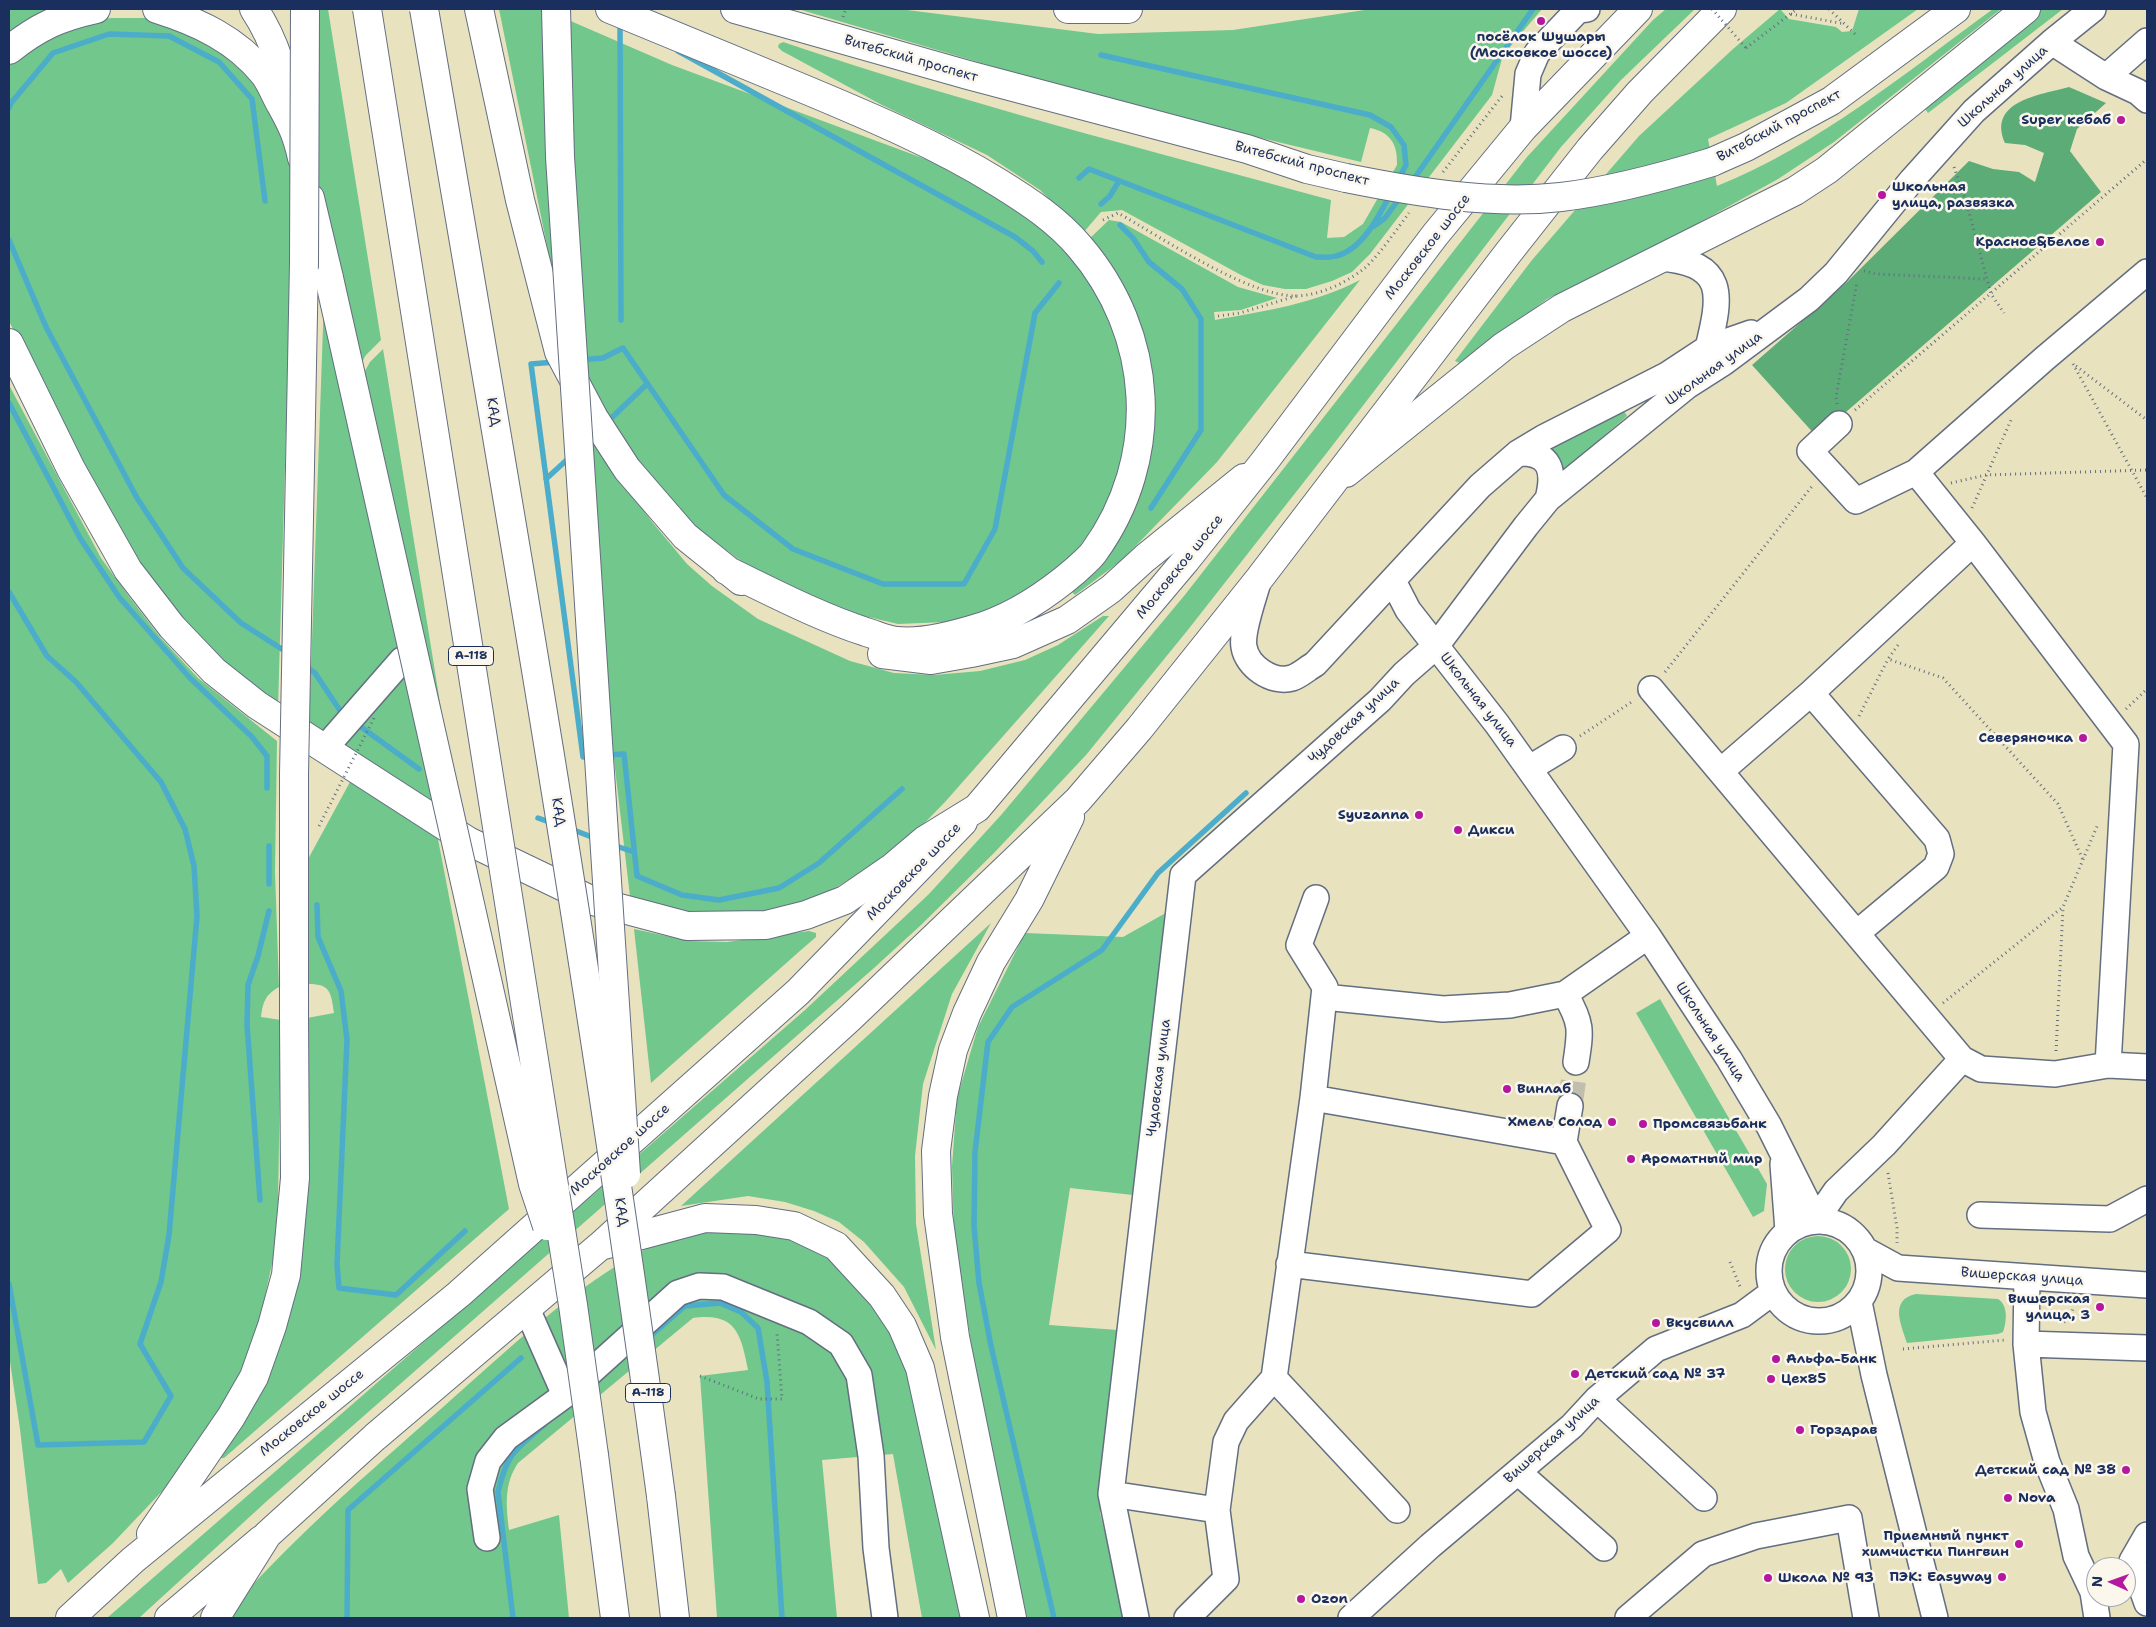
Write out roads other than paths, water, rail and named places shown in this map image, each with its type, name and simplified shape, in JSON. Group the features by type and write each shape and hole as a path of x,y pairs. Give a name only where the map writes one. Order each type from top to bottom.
{"main road":[{"path":"9,50 42,26 73,14 96,9"},
{"path":"157,9 184,17 216,32 245,55 264,75 297,135"},
{"path":"254,9 267,28 281,63 316,227 533,1184 573,1304"},
{"path":"133,1560 231,1417 254,1377 272,1326 286,1275 296,1178 294,774 304,272 305,9"},
{"name":"А-118","path":"367,9 573,1304 615,1618"},
{"name":"КАД","path":"424,9 510,511 634,1290 675,1618"},
{"path":"479,9 520,200 558,352 594,418 627,469 685,536 726,570 794,621 822,635 855,646 895,656 931,660 1014,644 1067,620 1111,589 1145,558 1264,462"},
{"path":"556,9 560,157 634,1290"},
{"path":"610,9 876,119 967,163 1035,206 1076,243 1097,268 1112,291 1131,338 1138,365 1141,432 1136,460 1124,498 1108,531 1092,556 1050,592 1004,619 957,634 930,639 896,641 830,620 726,570"},
{"name":"Витебский проспект","path":"735,9 968,75 1247,149 1307,169 1434,194 1476,198 1560,197 1596,192 1712,162 1746,147 1831,101 1956,9"},
{"path":"1068,9 1128,9"},
{"name":"Московское шоссе","path":"70,1618 133,1560 459,1294 791,998 977,808 1127,631 1264,462 1436,235 1523,128 1638,9"},
{"path":"169,1618 266,1535 374,1437 600,1246 851,1017 1078,800 1138,729 1258,579 1590,149 1640,92 1722,9"},
{"path":"1331,485 1504,346 1562,308 1795,192 1827,170 2026,9"},
{"path":"9,343 70,469 128,570 172,627 214,671 257,705 468,841 594,902 687,926 766,925 806,914 844,900 893,867 926,840 977,808"},
{"path":"1012,1618 955,1337 938,1214 936,1151 943,1096 953,1050 967,1013 992,962 1029,900 1078,800"},
{"path":"600,1246 705,1218 756,1220 794,1226 836,1246 882,1296 902,1326 920,1368 975,1618"},
{"path":"215,1618 266,1535"}],"street":[{"path":"1523,128 1528,74 1536,53 1578,10 1587,9"},
{"name":"Школьная улица","path":"1816,1220 1782,1149 1729,1059 1648,936 1530,768 1436,646 1548,499 1686,386 1723,363 1809,299 1836,273 1957,128 2008,79 2093,9"},
{"path":"2106,77 2147,41"},
{"path":"2052,42 2106,77 2138,92 2147,100"},
{"path":"1660,258 1681,259 1695,264 1706,272 1713,284 1718,299 1708,348"},
{"path":"1839,424 1810,451 1856,501 1923,480 2065,362 2143,285"},
{"name":"Школьная улица","path":"1258,579 1247,621 1244,646 1248,659 1258,669 1275,678 1291,678 1315,664 1480,486 1518,453 1542,438 1668,375 1708,348 1776,324"},
{"path":"1518,453 1530,452 1546,461 1551,469 1552,478 1548,499"},
{"path":"1923,480 2111,724 2137,744 2108,1065"},
{"path":"1721,771 1811,693 1968,536"},
{"path":"1393,581 1408,610 1436,646"},
{"name":"Чудовская улица","path":"1136,1618 1111,1494 1183,875 1380,700 1404,674 1436,646"},
{"path":"325,748 402,660"},
{"path":"1651,689 1962,1059 1981,1069 2055,1074 2108,1065 2147,1067"},
{"path":"1811,693 1937,839 1941,854 1936,867 1857,933"},
{"path":"1530,768 1563,748"},
{"path":"1187,1618 1226,1578 1217,1510 1226,1442 1236,1421 1274,1378 1313,1098 1326,987 1298,945 1316,898"},
{"path":"1324,997 1443,1009 1510,1005 1565,994 1648,936"},
{"path":"1565,994 1578,1016 1580,1038 1576,1062"},
{"path":"1816,1220 1836,1191 1884,1145 1962,1059"},
{"path":"1313,1098 1564,1142"},
{"path":"1289,1264 1532,1294 1608,1230 1564,1142 1570,1106"},
{"name":"Школьная улица","path":"1782,1149 1788,1231"},
{"path":"1980,1215 2110,1219 2147,1199"},
{"path":"1898,1268 1863,1292 1850,1311 1839,1317 1814,1321 1790,1312 1780,1303 1773,1292 1768,1270 1771,1255 1778,1241 1788,1231 1801,1223 1816,1220 1832,1222 1842,1226 1860,1240 1865,1250 1869,1266 1863,1292 1868,1349 1935,1618"},
{"name":"Вишерская улица","path":"1865,1250 1898,1268 2147,1285"},
{"path":"2027,1277 2026,1344 2033,1412 2047,1462 2066,1509 2076,1556 2093,1592 2097,1618"},
{"path":"487,1538 480,1489 488,1461 506,1438 565,1395 678,1293 699,1286 723,1287 809,1322 841,1344 859,1375 871,1456 876,1548 885,1618"},
{"name":"Вишерская улица","path":"1351,1618 1430,1546 1572,1426 1597,1399 1656,1349 1742,1315 1773,1292"},
{"path":"527,1309 565,1395"},
{"path":"1826,1320 1848,1332 1868,1349"},
{"path":"2026,1344 2147,1348"},
{"path":"1274,1378 1397,1510"},
{"path":"1597,1399 1704,1498"},
{"path":"1518,1472 1604,1548"},
{"path":"1111,1494 1217,1510"},
{"path":"1628,1618 1704,1554 1756,1536 1848,1518 1866,1618"},
{"path":"2147,1535 2132,1561 2147,1603"}],"waterway":[{"path":"1411,183 1533,9"},
{"path":"620,22 621,320"},
{"path":"9,108 11,103 53,53 109,34 169,36 219,62 252,99 265,201"},
{"path":"678,51 1015,237 1033,251 1042,262"},
{"path":"1101,55 1370,115 1391,127 1404,145 1406,165 1398,180"},
{"path":"1079,178 1089,169 1316,257 1336,256 1354,247 1369,231 1390,195"},
{"path":"1101,204 1110,196 1119,181"},
{"path":"1374,226 1385,218 1401,196"},
{"path":"1120,225 1133,238 1149,262 1182,289 1201,319 1201,430 1151,508"},
{"path":"9,240 46,327 137,498 183,568 241,623 288,653"},
{"path":"579,360 603,358 623,348 724,495 793,549 883,584 964,584 995,529 1035,313 1059,283"},
{"path":"555,362 531,364 583,757 593,756"},
{"path":"605,424 647,384"},
{"path":"9,403 80,538 119,597 190,678 252,737 267,756 267,788"},
{"path":"546,479 571,456"},
{"path":"9,592 47,656 76,682 161,782 185,829 194,866 197,916 169,1235 161,1282 140,1344 171,1396 144,1442 38,1445 9,1284"},
{"path":"305,666 315,673 341,712"},
{"path":"357,724 419,769"},
{"path":"607,755 624,754 637,876 682,895 719,900 779,888 819,863 902,789"},
{"path":"1054,1618 991,1346 979,1283 974,1226 975,1152 988,1042 1012,1007 1102,950 1158,873 1246,793"},
{"path":"538,818 552,823"},
{"path":"571,829 597,839"},
{"path":"613,845 634,852"},
{"path":"269,846 269,884"},
{"path":"317,905 318,937 341,991 347,1040 337,1264 339,1288 396,1295 465,1231"},
{"path":"260,1200 247,1025 248,985 258,956 269,911"},
{"path":"647,1339 685,1306 720,1303 741,1312 758,1328 767,1382 782,1618"},
{"path":"347,1618 348,1510 521,1358"},
{"path":"513,1618 498,1492 509,1460 519,1447 544,1425"}],"tunnel":[{"path":"1570,1106 1576,1062"}],"place":[{"name":"посёлок Шушары (Московкое шоссе)","path":"1541,21"},
{"name":"Super кебаб","path":"2121,120"},
{"name":"Школьная улица, развязка","path":"1882,195"},
{"name":"Красное&Белое","path":"2100,242"},
{"name":"Северяночка","path":"2083,738"},
{"name":"Syuzanna","path":"1419,815"},
{"name":"Дикси","path":"1458,830"},
{"name":"Винлаб","path":"1507,1089"},
{"name":"Хмель Солод","path":"1612,1122"},
{"name":"Промсвязьбанк","path":"1643,1124"},
{"name":"Ароматный мир","path":"1631,1159"},
{"name":"Вишерская улица, 3","path":"2100,1307"},
{"name":"Вкусвилл","path":"1656,1323"},
{"name":"Альфа-Банк","path":"1776,1359"},
{"name":"Детский сад № 37","path":"1575,1374"},
{"name":"Цех85","path":"1771,1379"},
{"name":"Горздрав","path":"1800,1430"},
{"name":"Детский сад № 38","path":"2126,1470"},
{"name":"Nova","path":"2008,1498"},
{"name":"Приемный пункт химчистки Пингвин","path":"2019,1544"},
{"name":"ПЭК: Easyway","path":"2002,1577"},
{"name":"Школа № 93","path":"1768,1578"},
{"name":"Ozon","path":"1301,1599"}]}
